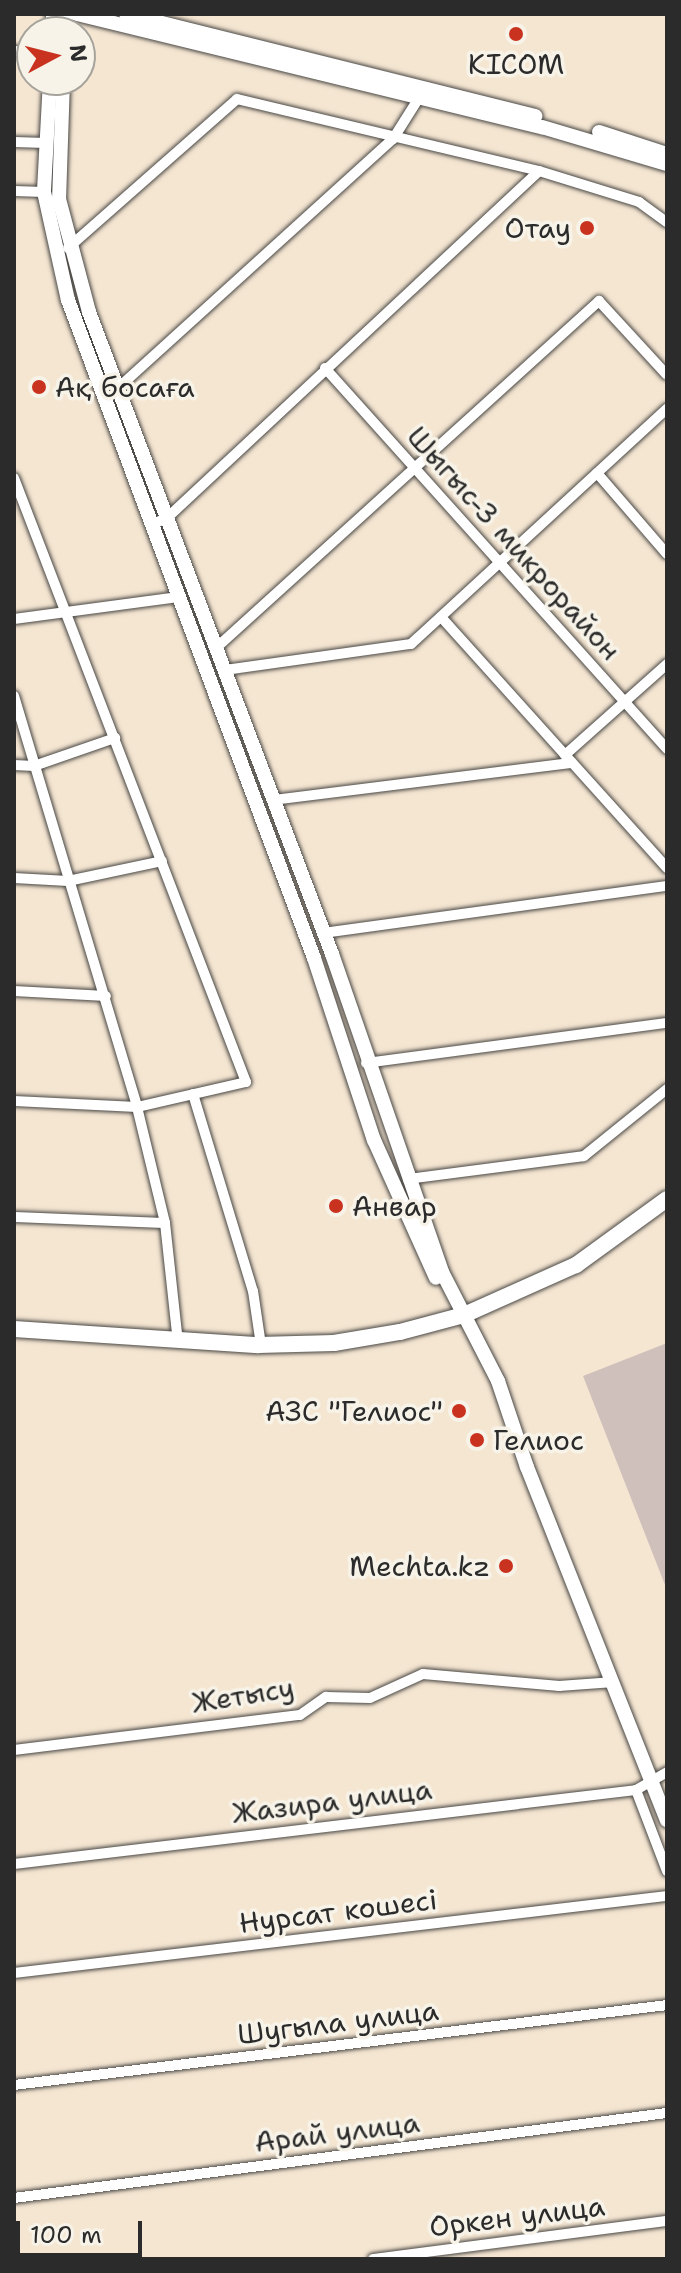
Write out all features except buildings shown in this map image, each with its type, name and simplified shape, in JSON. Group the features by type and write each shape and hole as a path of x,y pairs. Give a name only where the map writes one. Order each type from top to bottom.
{"main road":[{"path":"77,14 423,92 667,164"},
{"path":"126,14 667,154"},
{"path":"49,96 44,192 54,252 314,958 374,1140 460,1316 498,1381 527,1467 667,1820"},
{"path":"62,96 59,199 69,248 118,388 332,954 366,1063 460,1316"},
{"path":"314,958 332,954"},
{"path":"14,1329 178,1342 261,1345 334,1343 460,1316 576,1265 667,1199"}],"street":[{"path":"118,388 393,139 423,92"},
{"path":"54,252 69,248 237,99 393,139 539,171 639,202 667,222"},
{"path":"14,142 46,143"},
{"path":"152,525 168,517 539,171"},
{"path":"14,191 44,192"},
{"path":"216,648 599,301 667,375"},
{"name":"Шыгыс-3 микрорайон","path":"325,368 667,749"},
{"path":"225,670 411,644 667,409"},
{"path":"597,473 667,554"},
{"path":"14,478 246,1082 137,1107 14,1101"},
{"path":"14,619 179,597"},
{"path":"441,617 667,868"},
{"path":"273,800 569,759 667,664"},
{"path":"14,696 137,1107 165,1223 178,1342"},
{"path":"14,765 34,766 115,738"},
{"path":"14,878 68,881 162,861"},
{"path":"323,933 667,886"},
{"path":"14,991 106,996"},
{"path":"366,1063 667,1023"},
{"path":"408,1179 584,1156 667,1089"},
{"path":"193,1094 253,1291 261,1345"},
{"path":"14,1217 165,1223"},
{"name":"Жетысу","path":"14,1750 300,1715 326,1697 370,1698 423,1674 559,1686 614,1682"},
{"path":"667,1772 651,1778 636,1790 667,1871"},
{"name":"Жазира улица","path":"14,1864 636,1790"},
{"name":"Нурсат кошесi","path":"14,1973 667,1896"},
{"name":"Шугыла улица","path":"14,2085 667,2005"},
{"name":"Арай улица","path":"14,2198 667,2113"},
{"name":"Оркен улица","path":"373,2259 667,2221"}],"shaded area":[{"path":"667,1343 667,1590 583,1376"}],"place":[{"name":"KICOM","path":"516,34"},
{"name":"Отау","path":"587,228"},
{"name":"Ақ босаға","path":"39,387"},
{"name":"Анвар","path":"336,1206"},
{"name":"АЗС \"Гелиос\"","path":"459,1411"},
{"name":"Гелиос","path":"477,1440"},
{"name":"Mechta.kz","path":"506,1566"}]}
